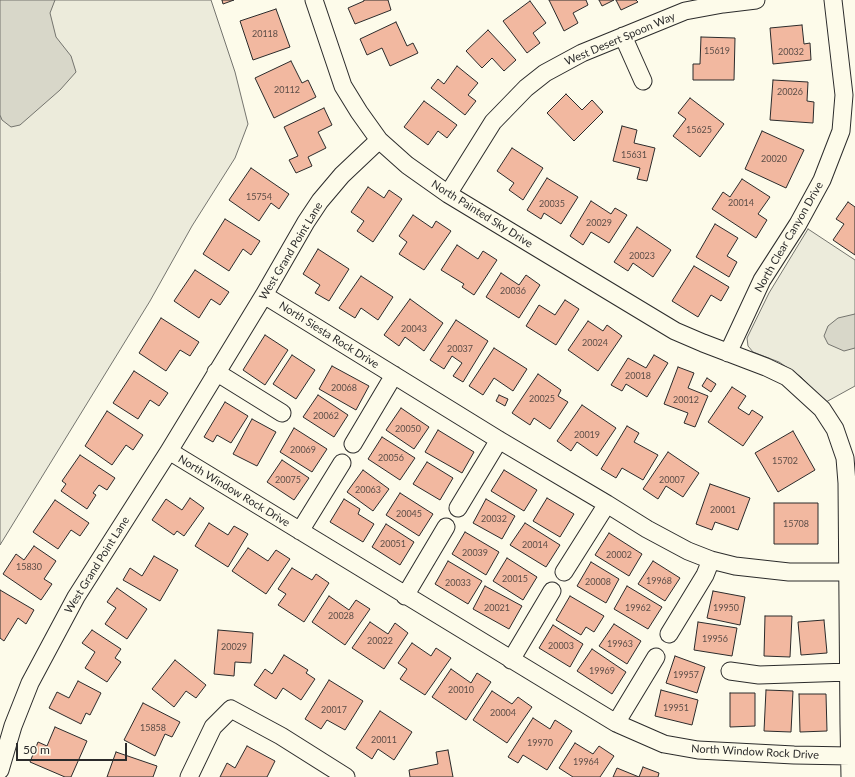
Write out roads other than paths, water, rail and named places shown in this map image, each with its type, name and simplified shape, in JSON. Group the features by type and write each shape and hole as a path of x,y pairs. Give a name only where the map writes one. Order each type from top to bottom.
{"street":[{"name":"North Painted Sky Drive","path":"314,0 343,86 379,140 407,166 448,194 675,331 766,367 787,377 822,409 835,429 845,458 847,483 850,777"},
{"name":"West Desert Spoon Way","path":"448,194 493,122 526,88 545,73 582,53 685,11 756,0"},
{"name":"North Clear Canyon Drive","path":"728,353 762,280 798,224 822,180 841,131 844,95 833,0"},
{"path":"622,36 643,81"},
{"name":"West Grand Point Lane","path":"0,770 13,726 30,683 76,597 169,451 264,295 306,222 320,201 342,175 379,140"},
{"name":"North Siesta Rock Drive","path":"264,295 499,440 607,504 647,530 688,551 711,560 735,566 788,572 848,572"},
{"path":"216,372 282,413"},
{"path":"354,444 394,375"},
{"path":"458,508 499,440"},
{"name":"North Window Rock Drive","path":"169,451 616,723 664,744 698,750 794,755 850,756"},
{"name":"North Window Rock Drive","path":"300,530 342,463"},
{"path":"564,572 607,504"},
{"path":"405,596 446,528"},
{"path":"670,634 711,560"},
{"path":"511,660 552,591"},
{"path":"616,723 656,657"},
{"path":"730,671 759,675 849,672"},
{"path":"189,777 213,727 231,709 281,736 346,777"}]}
